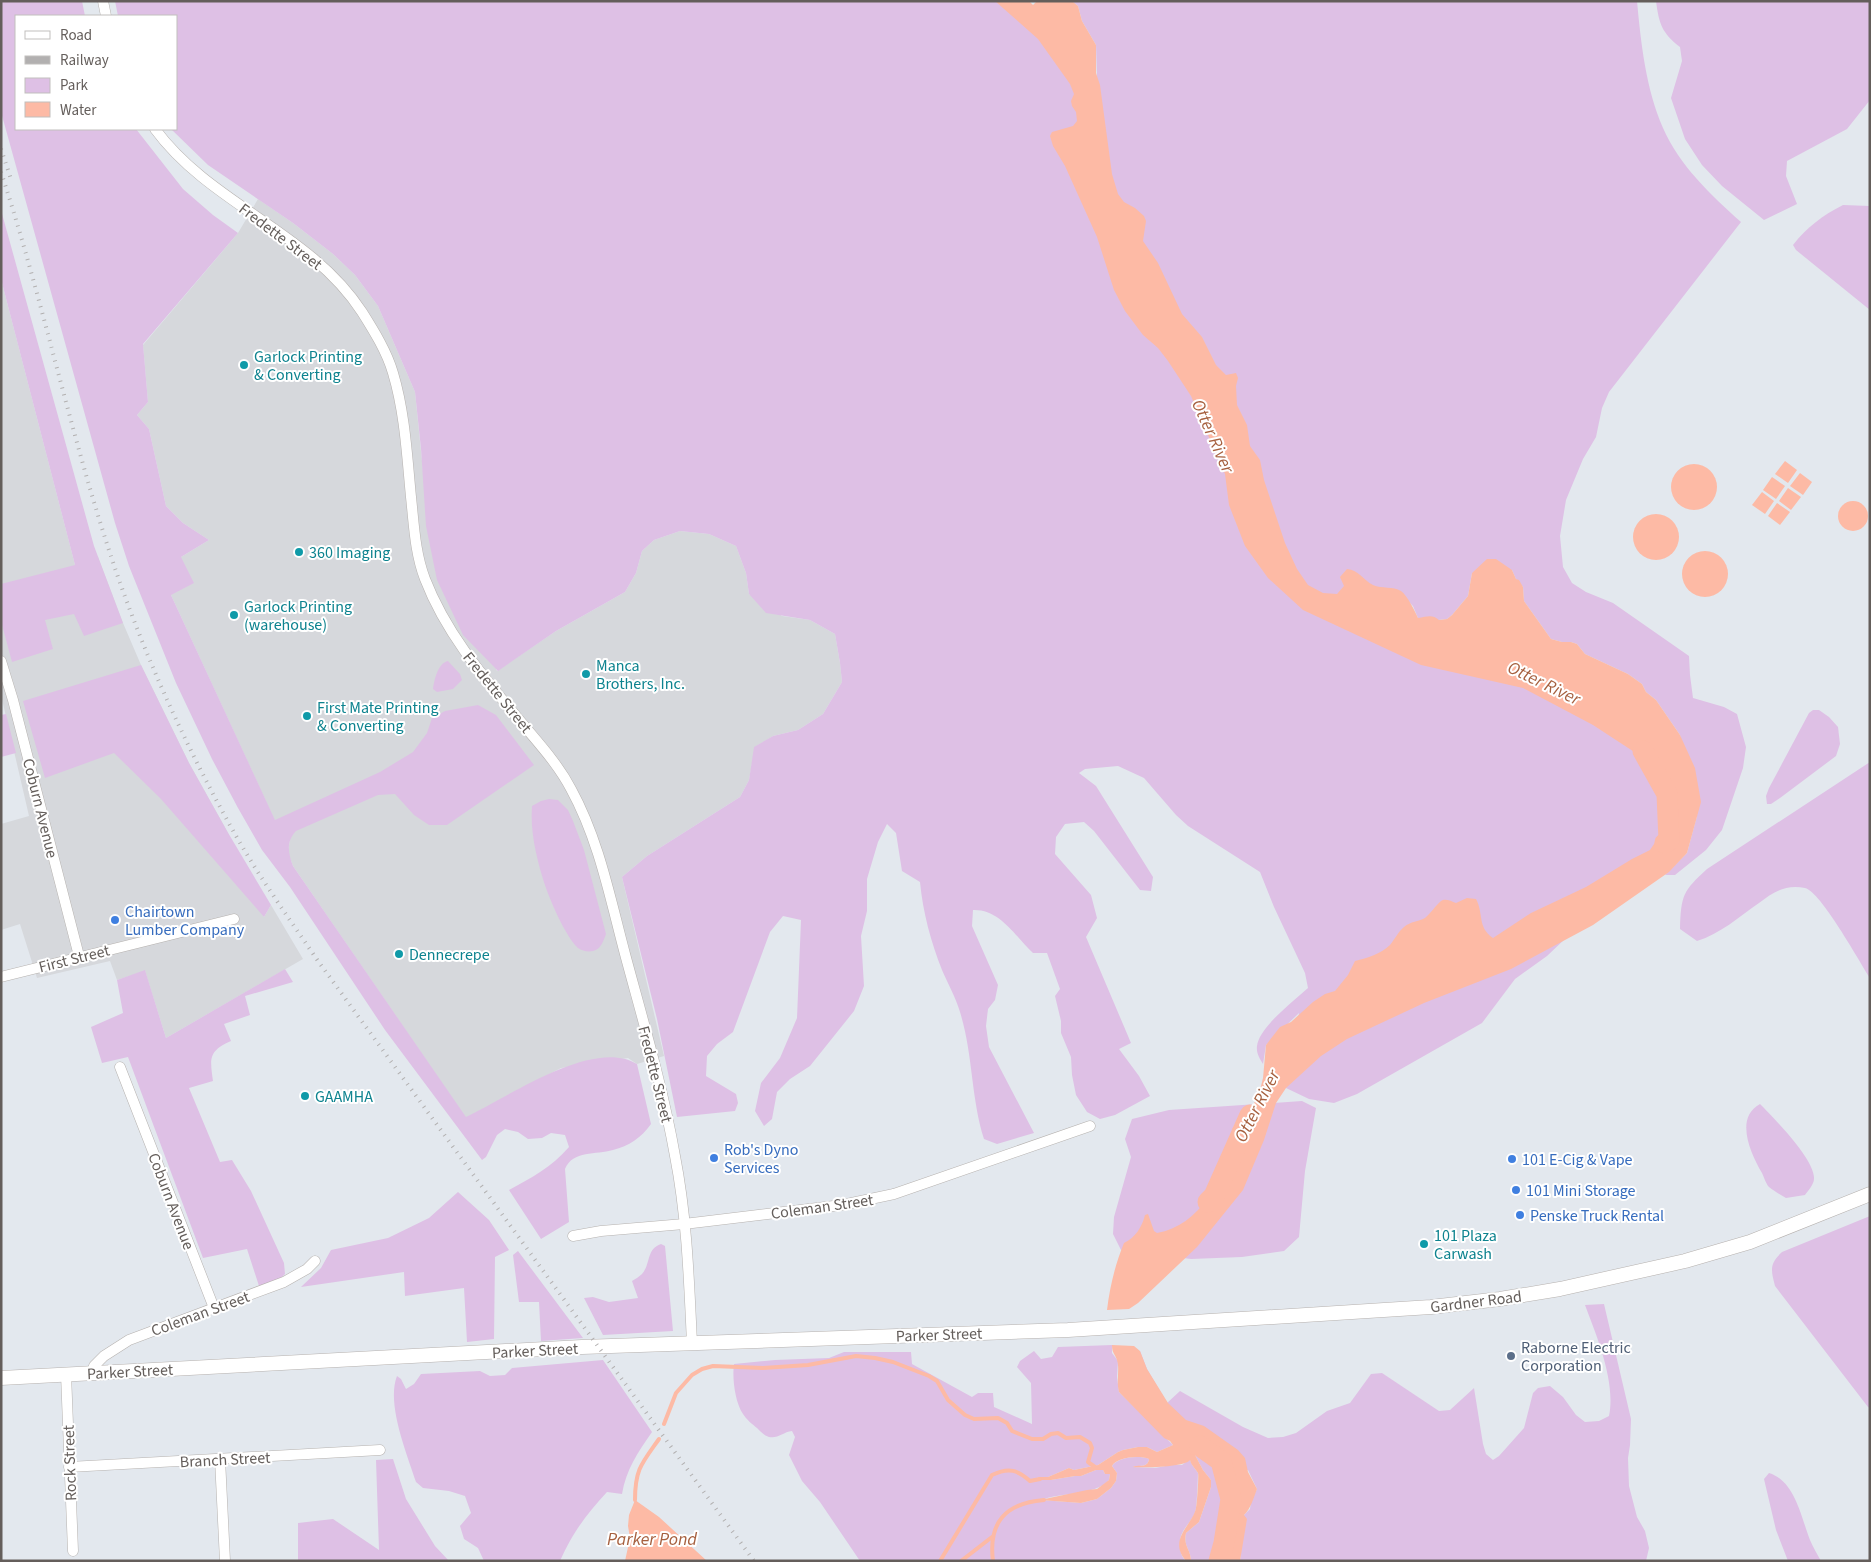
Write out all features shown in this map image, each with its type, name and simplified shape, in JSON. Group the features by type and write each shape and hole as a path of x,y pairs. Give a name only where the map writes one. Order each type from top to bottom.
{"main road":[{"name":"Gardner Road","path":"1068,1330 1414,1309 1474,1303 1530,1294 1646,1270 1727,1249 1750,1242 1870,1194"},
{"name":"Parker Street","path":"1,1378 692,1343 1068,1330"}],"street":[{"path":"103,1 106,15"},
{"name":"Fredette Street","path":"156,130 172,150 196,173 308,253 333,276 362,311 386,354 398,393 405,438 416,545 420,566 428,586 444,620 461,648 553,760 576,798 595,842 659,1080 676,1158 689,1272 692,1343"},
{"name":"Coburn Avenue","path":"1,661 16,710 79,956"},
{"name":"First Street","path":"1,976 234,919"},
{"name":"Coburn Avenue","path":"120,1067 214,1308"},
{"name":"Coleman Street","path":"573,1236 601,1231 684,1224 863,1202 894,1194 1090,1126"},
{"name":"Coleman Street","path":"93,1373 96,1364 121,1344 284,1282 307,1269 315,1262"},
{"name":"Rock Street","path":"66,1374 73,1551"},
{"name":"Branch Street","path":"69,1467 380,1450"},
{"path":"220,1460 225,1561"}],"shaded area":[{"path":"258,199 333,254 355,275 378,306 415,392 424,481 497,671 556,631 625,592 636,573 642,551 654,540 680,531 709,534 736,546 746,573 749,594 782,616 810,620 835,634 842,682 823,714 798,730 773,736 755,747 749,780 740,797 647,856 622,877 664,1056 637,1064 628,1058 561,1068 466,1118 293,866 288,853 290,838 275,821 171,595 181,557 209,540 183,523 166,506 149,429 137,415 148,402 143,345 238,233"},
{"path":"1,279 75,565 98,557 141,665 189,763 227,831 264,917 271,905 303,959 166,1038 145,971 117,980 110,961 37,978 20,924 1,930 1,824 29,816 1,695"}],"green space":[{"path":"1,1 82,1 85,15 15,15 15,130 137,130 183,189 213,215 238,233 143,344 148,402 137,415 149,429 166,506 183,523 209,540 181,557 194,583 171,595 275,820 380,772 413,752 427,733 432,718 445,711 478,705 496,715 534,765 447,825 429,825 414,815 395,794 378,795 296,831 289,843 289,847 293,866 466,1117 550,1073 574,1064 597,1058 619,1058 637,1064 651,1124 639,1137 624,1146 579,1156 569,1163 565,1169 569,1222 541,1239 509,1190 541,1172 556,1160 569,1147 565,1135 551,1133 542,1138 528,1139 518,1132 505,1129 497,1135 486,1157 482,1160 385,1030 290,887 262,850 212,759 176,683 129,566 115,523 1,112"},
{"path":"115,1 1014,1 1097,77 1096,45 1082,21 1078,6 1072,1 1637,1 1648,82 1663,128 1687,167 1707,190 1741,222 1609,392 1602,408 1596,437 1583,459 1566,500 1560,536 1563,567 1572,583 1586,592 1613,603 1689,656 1693,698 1724,707 1737,714 1746,747 1743,768 1722,830 1706,850 1675,875 1665,875 1687,853 1697,816 1680,735 1656,700 1646,692 1642,684 1628,674 1585,654 1577,644 1551,639 1524,601 1523,587 1516,579 1512,570 1472,573 1468,596 1447,619 1418,618 1413,606 1408,601 1389,612 1486,656 1638,744 1666,788 1670,806 1668,817 1669,840 1547,956 1515,979 1482,1023 1357,1094 1334,1103 1309,1099 1286,1088 1299,1013 1266,1045 1263,1064 1257,1046 1259,1039 1270,1023 1308,988 1305,973 1260,872 1188,826 1144,778 1118,766 1085,769 1079,773 1096,786 1153,877 1151,891 1140,890 1094,831 1084,822 1065,824 1056,837 1055,854 1091,895 1097,918 1086,937 1131,1043 1119,1049 1139,1076 1150,1096 1115,1115 1100,1119 1087,1112 1076,1095 1071,1057 1061,1033 1061,1021 1055,996 1060,989 1047,953 1033,953 999,919 983,911 973,910 972,926 998,985 995,1000 988,1009 986,1026 989,1047 1034,1133 997,1144 984,1139 964,1028 954,996 942,970 931,938 925,916 920,882 902,871 896,833 887,824 878,842 867,879 867,911 861,936 864,986 854,1011 810,1066 790,1079 777,1092 772,1119 764,1126 755,1111 761,1083 780,1058 797,1018 801,920 783,916 770,932 733,1032 717,1044 707,1056 706,1076 736,1094 738,1103 735,1111 677,1117 657,1019 622,877 647,856 740,797 749,780 754,747 773,736 798,730 823,714 842,682 835,634 810,620 766,613 749,594 746,573 736,546 709,534 680,531 654,540 642,551 636,573 625,592 556,631 498,671 463,635 437,580 426,526 415,392 378,306 355,275 333,254 293,223 208,165 172,130 178,130 178,15 118,15"},
{"path":"1656,1 1870,1 1870,100 1847,129 1787,161 1786,176 1797,204 1764,220 1722,186 1702,165 1685,139 1671,98 1682,61 1680,47 1662,27"},
{"path":"1843,205 1870,206 1870,310 1796,250 1793,245 1815,222"},
{"path":"1,210 94,546 123,623 84,636 74,614 45,620 53,649 12,662 1,621 1,584 75,565 1,279"},
{"path":"448,661 460,674 462,680 453,689 437,692 433,689 439,668"},
{"path":"141,665 189,763 271,905 264,917 161,799 114,753 45,778 23,701"},
{"path":"1813,710 1819,710 1838,727 1840,744 1836,756 1780,798 1771,804 1767,804 1766,796 1769,788 1809,713"},
{"path":"6,714 16,753 1,757 1,715"},
{"path":"1870,762 1870,978 1830,914 1812,892 1805,888 1792,887 1775,892 1721,930 1697,941 1680,929 1681,908 1685,894 1707,869"},
{"path":"549,799 558,800 568,810 584,850 606,934 600,947 593,951 581,950 568,935 553,905 540,870 533,834 532,806"},
{"path":"285,969 293,982 245,996 250,1015 224,1024 231,1041 218,1048 212,1056 213,1081 189,1088 220,1162 232,1160 251,1191 284,1263 285,1274 280,1279 259,1286 247,1249 203,1258 128,1057 102,1063 91,1027 123,1013 117,980 145,970 166,1038"},
{"path":"1302,1101 1316,1108 1305,1171 1299,1237 1284,1251 1242,1257 1191,1259 1121,1250 1113,1234 1114,1217 1131,1157 1125,1139 1132,1119 1169,1110"},
{"path":"1760,1104 1793,1140 1813,1171 1814,1179 1812,1185 1805,1195 1786,1198 1769,1187 1753,1156 1746,1127 1752,1110"},
{"path":"458,1192 489,1220 509,1250 495,1257 494,1339 467,1342 464,1288 405,1296 404,1272 301,1287 321,1268 331,1250 388,1238 429,1218"},
{"path":"1870,1216 1870,1408 1775,1286 1772,1268 1775,1260 1782,1252"},
{"path":"661,1244 665,1246 673,1331 603,1335 584,1298 593,1297 609,1302 638,1298 632,1281 642,1274 653,1249"},
{"path":"518,1251 583,1338 541,1341 539,1302 519,1302 513,1255"},
{"path":"1604,1304 1631,1419 1628,1458 1629,1486 1637,1517 1645,1531 1649,1548 1646,1561 1240,1561 1244,1515 1250,1509 1251,1501 1257,1489 1248,1470 1224,1466 1227,1478 1228,1502 1216,1561 1191,1561 1186,1545 1186,1533 1199,1522 1211,1487 1211,1480 1195,1455 1197,1452 1209,1454 1140,1395 1140,1351 1147,1369 1167,1403 1180,1391 1243,1427 1268,1438 1283,1437 1296,1433 1327,1411 1350,1403 1371,1374 1382,1373 1439,1411 1450,1410 1474,1388 1483,1444 1486,1454 1493,1460 1499,1456 1524,1428 1533,1393 1538,1388 1550,1386 1563,1397 1576,1415 1585,1422 1599,1421 1609,1416 1610,1389 1608,1374 1600,1345 1585,1305"},
{"path":"1112,1345 1112,1353 1118,1361 1117,1377 1119,1392 1173,1445 1157,1452 1147,1447 1123,1450 1098,1465 1074,1470 1069,1468 1048,1477 1039,1477 1035,1479 1051,1480 1081,1476 1096,1470 1103,1470 1105,1474 1110,1474 1109,1480 1095,1489 1041,1500 1081,1503 1097,1499 1111,1488 1116,1481 1117,1473 1112,1466 1124,1459 1134,1457 1149,1459 1145,1465 1133,1467 1155,1468 1182,1465 1190,1459 1198,1473 1198,1483 1195,1513 1181,1535 1180,1540 1181,1553 1186,1561 860,1561 820,1502 802,1481 789,1455 795,1437 792,1431 772,1437 763,1434 749,1421 740,1409 734,1383 734,1364 829,1358 844,1352 911,1352 912,1364 972,1397 978,1393 993,1393 994,1407 1032,1424 1031,1383 1017,1367 1020,1361 1034,1351 1041,1359 1052,1357 1058,1347"},
{"path":"603,1360 652,1432 637,1454 622,1494 607,1492 580,1524 560,1561 484,1561 478,1548 464,1539 460,1526 471,1513 465,1496 449,1491 423,1488 416,1482 403,1444 396,1414 394,1387 397,1376 401,1379 406,1389 414,1384 421,1374 480,1371 490,1376 505,1375 512,1368"},
{"path":"393,1459 406,1499 435,1546 449,1561 298,1561 298,1523 333,1519 379,1550 376,1460"},
{"path":"1769,1473 1778,1477 1791,1492 1810,1540 1821,1561 1788,1561 1776,1530 1764,1479"}],"water":[{"path":"995,1 1029,1 1033,5 1037,1 1072,1 1078,6 1082,21 1096,45 1096,73 1100,85 1112,174 1118,194 1124,202 1144,216 1146,221 1143,241 1158,263 1182,314 1202,337 1216,365 1226,375 1236,373 1238,378 1236,386 1237,405 1247,425 1250,446 1260,460 1264,480 1285,543 1297,569 1308,585 1323,593 1337,594 1344,586 1340,577 1347,569 1358,573 1373,585 1401,591 1408,599 1418,618 1429,616 1439,620 1447,619 1468,596 1472,573 1487,559 1496,559 1512,570 1516,579 1519,580 1523,587 1524,601 1551,639 1577,644 1585,654 1628,674 1642,684 1646,692 1656,700 1680,735 1695,768 1701,802 1687,853 1669,872 1593,925 1511,969 1424,1003 1347,1039 1321,1056 1286,1088 1276,1103 1264,1140 1243,1190 1197,1247 1138,1303 1129,1309 1107,1310 1113,1276 1124,1243 1138,1232 1145,1215 1148,1214 1154,1231 1157,1233 1172,1229 1198,1211 1208,1198 1217,1185 1239,1142 1232,1129 1241,1120 1245,1121 1247,1119 1260,1090 1266,1045 1280,1027 1291,1022 1325,994 1335,991 1348,975 1355,961 1382,951 1390,945 1404,927 1425,918 1441,901 1446,900 1456,903 1467,898 1476,899 1483,925 1488,934 1493,938 1531,913 1586,887 1650,850 1666,826 1670,806 1666,788 1645,759 1593,725 1523,688 1421,665 1303,610 1268,578 1245,546 1229,505 1225,474 1191,396 1158,348 1143,335 1125,311 1114,290 1097,237 1065,166 1053,146 1050,136 1052,132 1073,126 1077,121 1076,112 1071,101 1074,94 1070,84 1038,39"},
{"path":"1785,461 1797,470 1788,483 1775,474"},
{"path":"1694,464 1707,468 1713,474 1717,487 1713,500 1707,506 1694,510 1681,506 1675,500 1671,487 1675,474 1681,468"},
{"path":"1800,473 1812,482 1803,495 1790,486"},
{"path":"1772,477 1785,486 1776,499 1763,490"},
{"path":"1788,488 1801,497 1791,510 1779,501"},
{"path":"1762,492 1774,501 1765,514 1752,505"},
{"path":"1853,501 1864,505 1868,516 1864,527 1853,531 1842,527 1838,516 1842,505"},
{"path":"1777,503 1790,512 1780,525 1768,516"},
{"path":"1656,514 1669,518 1675,524 1679,537 1675,550 1669,556 1656,560 1643,556 1637,550 1633,537 1637,524 1643,518"},
{"path":"1705,551 1718,555 1724,561 1728,574 1724,587 1718,593 1705,597 1692,593 1686,587 1682,574 1686,561 1692,555"},
{"path":"1112,1345 1134,1346 1140,1351 1147,1369 1168,1403 1186,1420 1204,1426 1238,1450 1245,1458 1248,1472 1257,1489 1250,1507 1244,1515 1247,1519 1240,1561 1216,1561 1227,1508 1228,1478 1224,1465 1204,1452 1197,1452 1195,1455 1211,1480 1211,1487 1199,1522 1186,1533 1186,1545 1191,1561 1186,1561 1179,1546 1180,1539 1194,1514 1196,1506 1198,1473 1190,1460 1173,1466 1133,1467 1147,1464 1149,1459 1134,1457 1123,1459 1112,1466 1117,1473 1116,1481 1111,1488 1097,1499 1081,1503 1040,1500 1097,1489 1109,1480 1110,1474 1105,1474 1103,1470 1096,1470 1081,1476 1034,1480 1039,1477 1048,1477 1069,1468 1074,1470 1098,1465 1123,1450 1147,1447 1157,1452 1173,1445 1119,1392 1118,1364"},
{"name":"Parker Pond","path":"635,1500 659,1517 707,1561 625,1561 630,1538 629,1515"}],"waterway":[{"name":"Otter River","path":"1643,751 1667,794 1669,840 1665,843"},
{"name":"Otter River","path":"1208,1202 1214,1196 1250,1115"},
{"path":"664,1424 676,1393 692,1375 702,1369 713,1366 763,1368 808,1365 856,1356 893,1362 929,1376 937,1381 948,1400 965,1415 974,1419 998,1418 1007,1423 1012,1431 1032,1439 1043,1439 1051,1434 1058,1433 1066,1438 1080,1437 1090,1443 1092,1448 1088,1462 1095,1467"},
{"path":"635,1500 638,1473 659,1439"},
{"name":"Otter River","path":"1200,1446 1221,1461 1231,1499 1219,1561"},
{"path":"1192,1453 1208,1452"},
{"path":"940,1561 992,1475 1008,1470 1017,1472 1030,1481 1040,1479"},
{"path":"993,1561 992,1547 994,1535 1002,1517 1019,1505 1044,1500"},
{"path":"961,1561 992,1537"}],"railway":[{"path":"1,149 12,182"},
{"path":"1,172 17,222 86,476 118,577 155,673 184,736 231,827 251,862 318,961 754,1561"}],"place":[{"name":"Garlock Printing & Converting","path":"244,365"},
{"name":"360 Imaging","path":"299,552"},
{"name":"Garlock Printing (warehouse)","path":"234,615"},
{"name":"Manca Brothers, Inc.","path":"586,674"},
{"name":"First Mate Printing & Converting","path":"307,716"},
{"name":"Chairtown Lumber Company","path":"115,920"},
{"name":"Dennecrepe","path":"399,954"},
{"name":"GAAMHA","path":"305,1096"},
{"name":"Rob's Dyno Services","path":"714,1158"},
{"name":"101 E-Cig & Vape","path":"1512,1159"},
{"name":"101 Mini Storage","path":"1516,1190"},
{"name":"Penske Truck Rental","path":"1520,1215"},
{"name":"101 Plaza Carwash","path":"1424,1244"},
{"name":"Raborne Electric Corporation","path":"1511,1356"}]}
